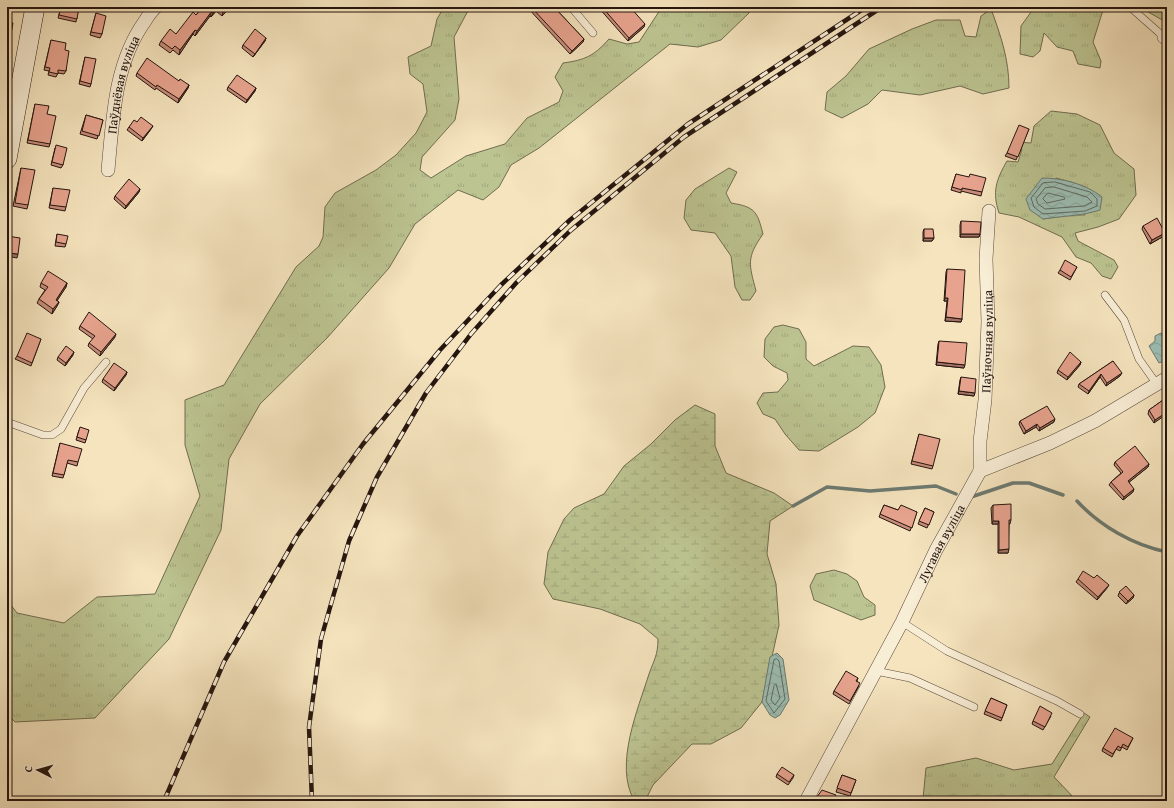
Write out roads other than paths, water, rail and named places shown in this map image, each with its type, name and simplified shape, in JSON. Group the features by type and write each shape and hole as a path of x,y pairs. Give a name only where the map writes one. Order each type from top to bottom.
{"street":[{"path":"7,159 35,7"},
{"name":"Паўднёвая вуліца","path":"108,170 117,89 127,56 138,31 153,8"},
{"name":"Паўночная вуліца","path":"980,471 980,442 985,400 988,322 986,259 989,212"},
{"path":"980,471 1050,443 1095,421 1161,381"},
{"name":"Лугавая вуліца","path":"806,801 902,622 936,550 980,471"}],"lane":[{"path":"571,7 593,33"},
{"path":"1130,7 1166,38"},
{"path":"1105,295 1124,320 1139,359 1161,381"},
{"path":"7,422 44,435 52,435 60,429 84,388 106,362"},
{"path":"902,622 947,651 1057,701 1080,714"},
{"path":"876,671 910,678 974,707"}],"water":[{"path":"1042,178 1058,179 1074,183 1096,192 1102,197 1100,210 1079,215 1043,219 1030,210 1026,199"},
{"path":"1161,333 1166,345 1167,354 1164,361 1159,363 1149,346 1155,341 1155,336"},
{"path":"777,653 783,659 789,700 780,715 775,718 770,715 762,702 770,657"}],"waterway":[{"path":"971,497 1013,483 1029,483 1063,495"},
{"path":"793,506 827,487 870,491 936,486 956,494"},
{"path":"1077,501 1096,519 1118,533 1142,545 1167,552"}],"railway":[{"path":"164,801 224,662 297,536 363,444 440,350 501,285 570,220 688,124 866,7"},
{"path":"312,801 309,727 321,639 349,541 377,477 426,393 471,334 517,282 570,231 684,137 882,7"}]}
